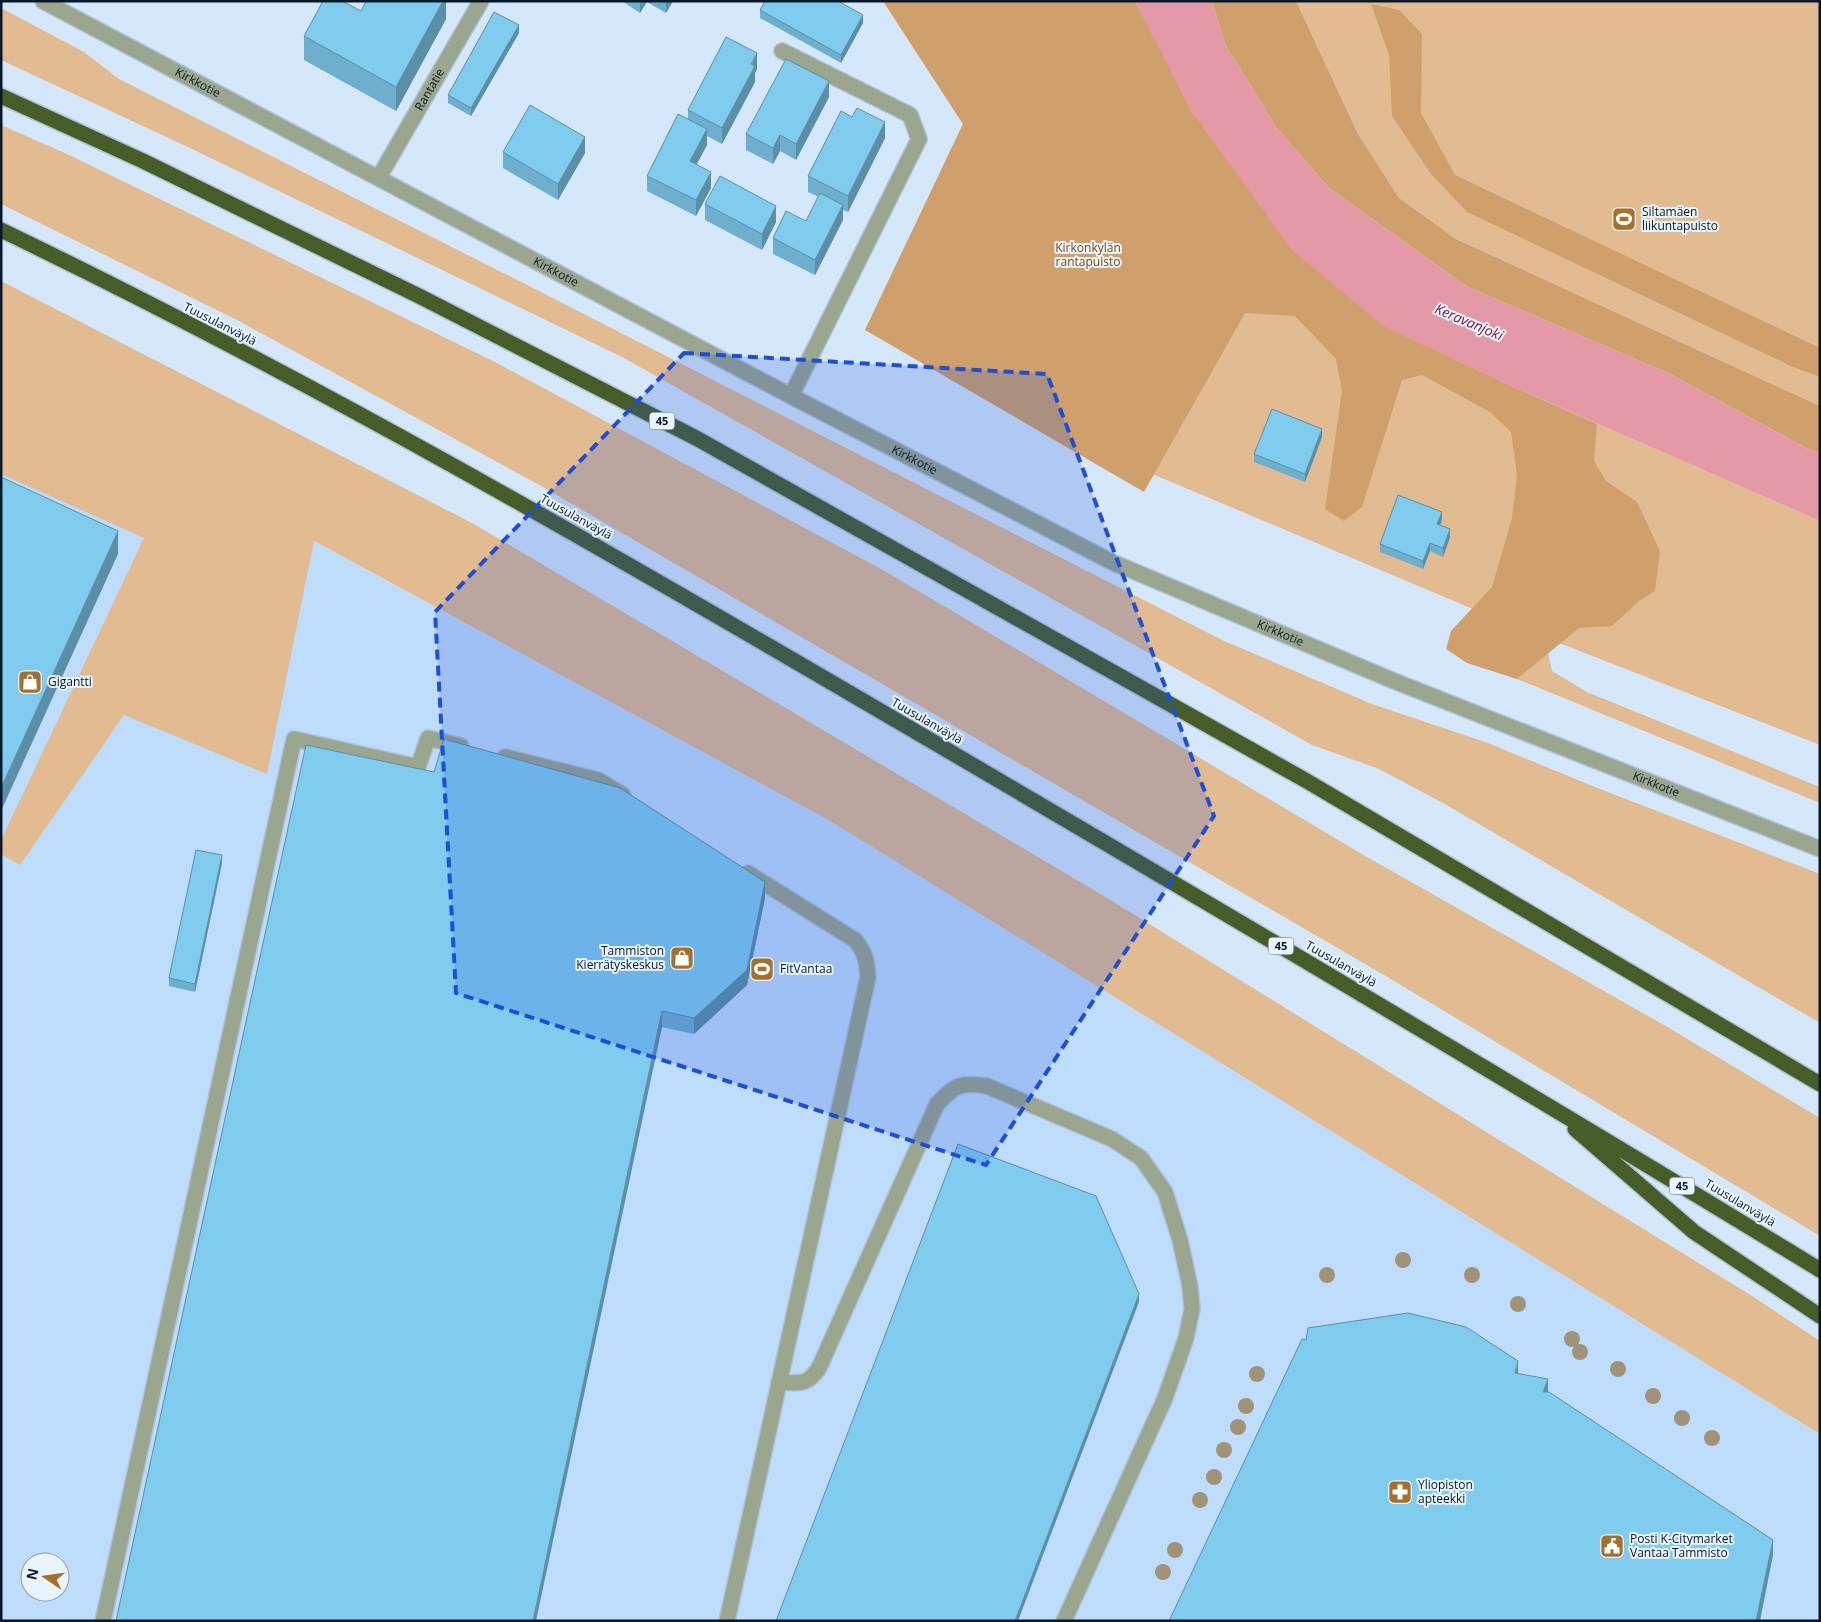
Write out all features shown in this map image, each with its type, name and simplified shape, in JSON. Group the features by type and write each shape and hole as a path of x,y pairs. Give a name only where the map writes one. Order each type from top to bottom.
{"highway":[{"name":"45","path":"1,96 143,161 422,296 696,438 1305,780 1820,1084"},
{"name":"Tuusulanväylä","path":"1,230 84,269 357,411 620,559 1544,1101 1820,1270"},
{"path":"1544,1101 1694,1232 1820,1316"}],"street":[{"name":"Kirkkotie","path":"43,1 791,396 1112,562 1394,681 1820,849"},
{"name":"Rantatie","path":"379,177 481,1"},
{"path":"782,51 910,115 919,139 791,396"},
{"path":"103,1621 294,739 418,767 428,738 475,750"},
{"path":"494,754 598,780 640,805"},
{"path":"727,1621 868,977 867,962 863,949 855,940 739,867"},
{"path":"780,1382 800,1383 812,1379 819,1368 937,1104 953,1087 970,1084 987,1086 1112,1139 1141,1158 1165,1192 1180,1240 1190,1286 1192,1309 1186,1338 1165,1398 1064,1621"}],"highlighted area":[{"path":"684,353 1047,374 1214,816 986,1165 456,993 435,612"}],"shaded area":[{"path":"1,389 313,541 832,822 1820,1434 1820,1621 1,1621"}],"green space":[{"name":"Kirkonkylän rantapuisto","path":"883,1 1135,1 1138,8 1500,381 1820,521 1820,745 1480,612 1119,460 865,330 963,124"},
{"name":"Kirkonkylän rantapuisto","path":"883,1 1135,1 1192,112 1382,325 1500,381 1597,424 1594,461 1606,481 1637,502 1660,551 1655,591 1639,601 1612,626 1579,628 1517,679 1467,663 1446,649 1451,631 1492,587 1512,518 1517,475 1511,432 1490,412 1422,375 1402,380 1362,507 1344,521 1325,509 1342,391 1336,359 1295,316 1245,313 1144,492 865,330 963,124"},
{"path":"1212,1 1296,1 1358,134 1399,198 1456,239 1820,406 1820,453 1806,448 1670,374 1466,286 1329,188 1276,127 1225,44"},
{"name":"Siltamäen liikuntapuisto","path":"1296,1 1820,1 1820,406 1456,239 1399,198 1358,134"},
{"path":"1371,4 1399,10 1422,34 1421,113 1455,175 1820,348 1820,377 1793,367 1467,212 1431,174 1392,116 1389,55"},
{"path":"1,8 84,52 119,79 1222,640 1372,704 1488,743 1595,787 1820,874 1820,1023 1443,803 1379,769 1312,745 622,357 190,148 1,60"},
{"path":"1,125 67,154 493,361 883,570 1367,857 1664,1025 1820,1118 1820,1236 1384,975 541,486 237,320 1,204"},
{"path":"1,281 474,524 1104,896 1752,1296 1820,1341 1820,1434 832,822 314,541 267,774 124,715 20,865 1,854 1,840 144,538 1,474"},
{"path":"1548,652 1552,671 1587,692 1820,787 1820,803 1517,679"}],"water":[{"name":"Keravanjoki","path":"1135,1 1212,1 1225,44 1276,127 1329,188 1466,286 1670,374 1806,448 1820,453 1820,521 1500,381 1382,325 1292,250 1192,112"}],"building":[{"path":"323,1 342,1 361,11 366,1 443,1 396,87 304,36"},
{"path":"765,1 838,1 863,15 841,55 760,10"},
{"path":"494,12 519,25 471,108 448,95"},
{"path":"726,37 757,53 751,64 755,66 722,128 688,110"},
{"path":"786,59 829,81 796,144 780,135 773,148 746,134"},
{"path":"530,105 585,137 558,184 503,152"},
{"path":"857,108 885,122 848,196 808,176 841,111 852,117"},
{"path":"678,114 707,129 690,161 711,172 696,200 647,176"},
{"path":"720,176 776,206 762,234 705,204"},
{"path":"820,193 843,205 815,260 773,238 786,211 806,221"},
{"path":"1272,409 1322,429 1305,474 1254,454"},
{"name":"Gigantti","path":"1,477 118,531 1,788"},
{"path":"1398,495 1442,512 1437,524 1450,529 1443,548 1430,543 1423,561 1380,544"},
{"path":"444,739 620,788 765,882 747,970 694,1018 662,1011 533,1621 116,1621 306,745 434,772"},
{"path":"196,850 222,855 195,984 169,978"},
{"path":"958,1144 1096,1196 1139,1294 1015,1621 776,1621"},
{"path":"1408,1313 1466,1327 1518,1361 1515,1373 1548,1379 1543,1392 1549,1392 1773,1540 1756,1621 1169,1621 1302,1339 1306,1340 1308,1328"}],"place":[{"name":"Siltamäen liikuntapuisto","path":"1624,219"},
{"name":"Gigantti","path":"30,682"},
{"name":"Tammiston Kierrätyskeskus","path":"682,958"},
{"name":"FitVantaa","path":"762,969"},
{"name":"Yliopiston apteekki","path":"1400,1492"},
{"name":"Posti K-Citymarket Vantaa Tammisto","path":"1612,1546"}]}
